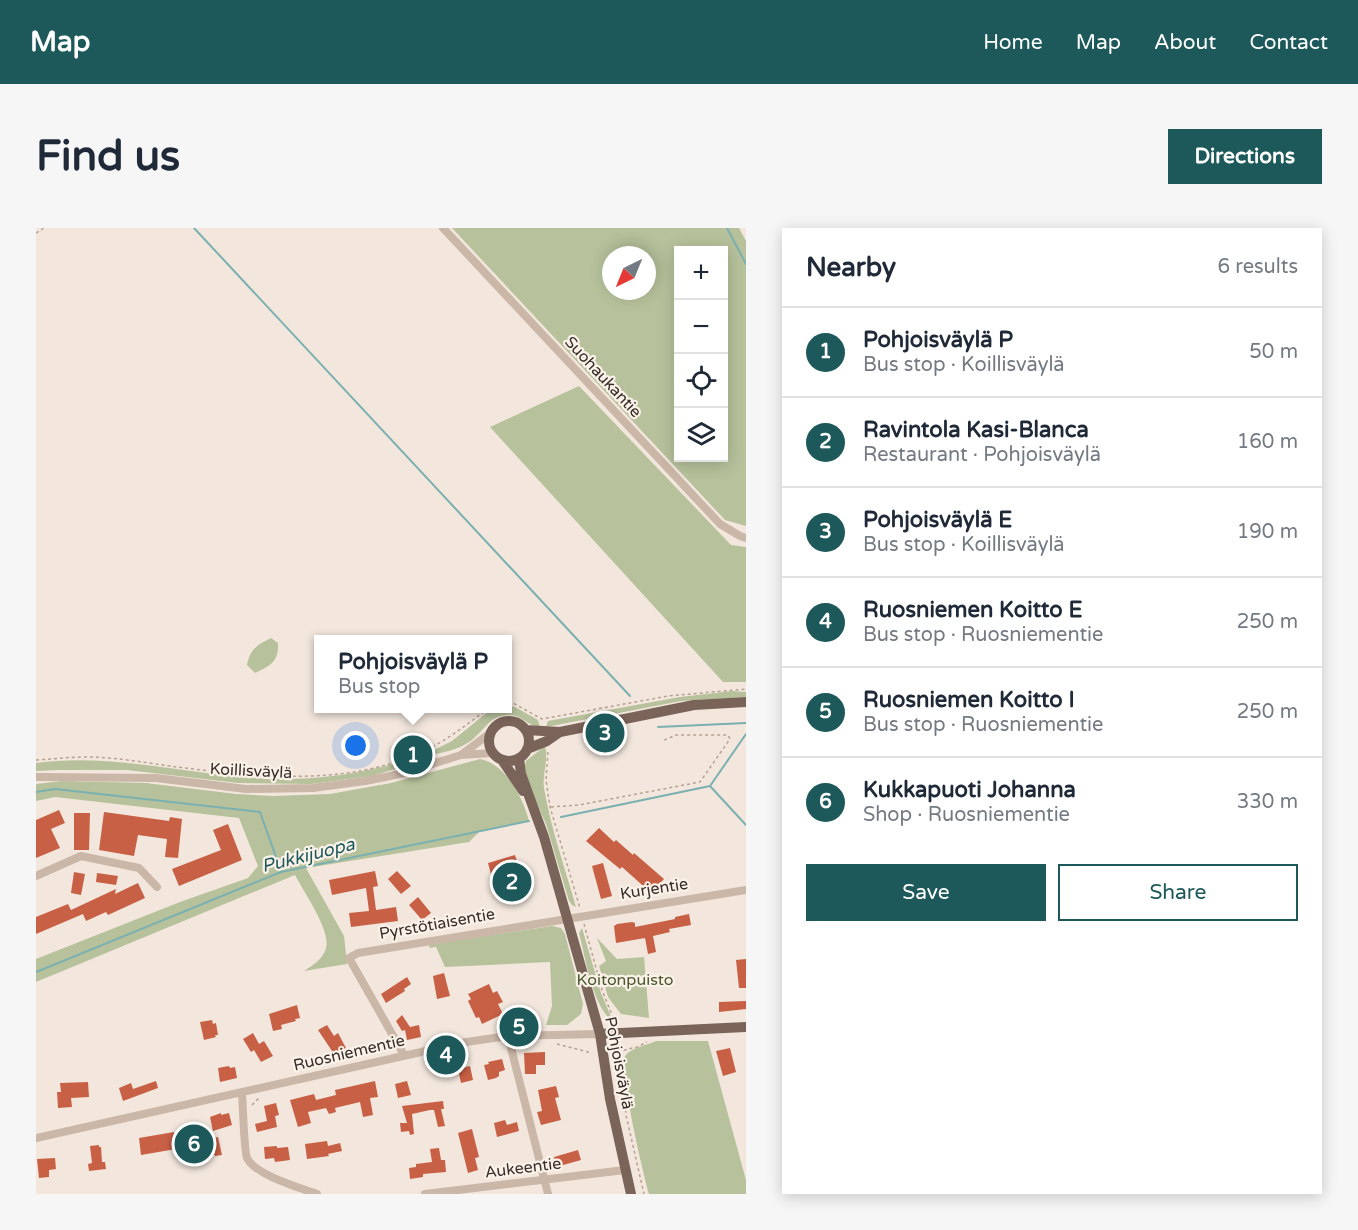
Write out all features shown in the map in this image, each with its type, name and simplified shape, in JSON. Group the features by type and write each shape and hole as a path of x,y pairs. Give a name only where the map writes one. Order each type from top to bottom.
{"main road":[{"path":"526,730 560,732 677,707 746,702"},
{"path":"523,753 529,742 526,730 517,722 506,720 496,725 489,734 488,740 492,753 508,761 547,741 560,732"},
{"name":"Pohjoisväylä","path":"523,753 521,774 544,837 600,1034 610,1099 631,1194"},
{"name":"Pohjoisväylä","path":"502,760 530,802"},
{"name":"Ruosniementie","path":"600,1034 746,1027"}],"street":[{"name":"Suohaukantie","path":"443,228 720,524 746,538"},
{"name":"Koillisväylä","path":"461,755 489,734"},
{"name":"Koillisväylä","path":"36,777 156,778 246,789 313,788 400,774 461,755 492,753"},
{"path":"36,876 81,856 139,868 157,887"},
{"name":"Kurjentie","path":"567,918 746,890"},
{"name":"Pyrstötiaisentie","path":"404,1055 349,958 358,953 567,918"},
{"name":"Ruosniementie","path":"36,1138 404,1055 508,1036 600,1034"},
{"path":"508,1036 549,1194"},
{"path":"242,1093 247,1158 254,1167 283,1182 317,1194"},
{"name":"Aukeentie","path":"425,1194 625,1170"}],"path":[{"path":"36,233 44,228"},
{"path":"512,703 542,719 668,696 746,689"},
{"path":"36,760 87,757 233,774 297,777 355,771 378,767 423,752 453,736 483,713"},
{"path":"550,807 579,805 700,782 730,739 728,735 676,735 662,741"},
{"path":"547,741 549,747 546,780 550,807 602,990 615,1018 626,1115 644,1194"},
{"path":"551,1041 561,1047 590,1053 620,1053 654,1038"},
{"path":"243,1108 252,1105 263,1095"}],"green space":[{"path":"452,228 739,228 746,241 746,526 725,520"},
{"path":"579,386 731,545 746,547 746,682 723,682 490,427"},
{"path":"271,638 278,643 277,655 273,662 255,673 247,665 250,655 258,645"},
{"path":"732,691 746,692 746,697 681,701 546,727 548,721 680,697"},
{"path":"512,707 538,720 540,728 516,716 500,716 464,745 450,751 429,755 428,753 452,741 487,713 512,713"},
{"path":"545,746 544,788 554,833 576,907 569,901 546,824 525,777 526,761"},
{"path":"480,759 498,768 512,783 529,821 480,831 469,842 306,868 344,936 347,964 304,971 323,955 326,940 320,921 295,875 36,982 36,959 180,902 248,878 258,866 239,818 55,797 36,801 36,784 62,781 146,783 236,794 273,796 330,794 391,783"},
{"path":"90,760 227,776 293,779 369,770 407,760 408,763 372,776 311,784 238,783 127,770 36,771 36,763"},
{"path":"552,926 561,928 565,934 583,1004 581,1014 567,1025 546,1025 552,1006 550,962 445,967 436,947 429,948 430,944"},
{"path":"582,928 601,993 613,1021 606,1015 595,994 579,933"},
{"name":"Koitonpuisto","path":"597,938 617,959 644,957 649,1018 621,1014 608,997 599,966 606,961"},
{"path":"656,1041 708,1041 746,1180 746,1194 649,1194 632,1121 624,1063 628,1053"}],"building":[{"path":"59,810 65,823 51,829 60,848 36,858 36,820"},
{"path":"104,812 169,821 170,817 182,819 178,858 165,857 167,839 138,835 134,856 99,850"},
{"path":"74,813 90,813 89,850 74,850"},
{"path":"228,824 242,860 179,886 172,869 221,850 213,830"},
{"path":"599,828 614,842 616,840 633,855 634,853 664,879 651,893 622,867 620,869 586,841"},
{"path":"515,855 526,892 509,897 502,875 492,878 488,863"},
{"path":"603,863 612,896 601,899 592,866"},
{"path":"375,871 378,886 373,887 376,910 396,907 398,921 351,927 349,913 369,911 366,888 332,895 329,880"},
{"path":"397,871 411,886 401,894 388,879"},
{"path":"74,872 85,874 81,895 71,893"},
{"path":"97,873 118,876 116,885 96,882"},
{"path":"138,883 145,898 108,915 106,912 86,921 83,914 36,934 36,917 68,904 71,910 116,889 115,894"},
{"path":"418,897 431,913 422,920 409,905"},
{"path":"689,914 691,925 669,929 670,932 653,936 656,952 648,954 645,938 616,943 614,926 617,924 632,922 635,923 635,927"},
{"path":"746,959 746,988 739,988 736,960"},
{"path":"444,973 450,996 437,999 433,976"},
{"path":"407,977 411,984 404,989 405,991 386,1003 381,994"},
{"path":"489,984 493,993 497,991 503,1002 498,1004 503,1014 482,1024 479,1017 476,1018 468,1001 471,999 468,994"},
{"path":"746,1001 746,1009 719,1012 719,1002"},
{"path":"297,1005 300,1018 281,1025 282,1029 273,1031 269,1014"},
{"path":"402,1015 410,1027 419,1025 421,1037 407,1040 405,1030 402,1031 396,1021"},
{"path":"212,1020 213,1024 216,1023 218,1035 204,1040 200,1022"},
{"path":"327,1025 334,1036 338,1033 346,1048 334,1054 318,1030"},
{"path":"253,1033 259,1044 264,1041 273,1056 261,1062 254,1050 251,1052 243,1039"},
{"path":"730,1048 736,1072 723,1076 716,1051"},
{"path":"545,1052 545,1065 536,1065 536,1074 525,1074 524,1053"},
{"path":"502,1059 505,1070 499,1072 496,1078 488,1080 484,1065"},
{"path":"229,1066 230,1068 235,1067 237,1078 220,1082 218,1068"},
{"path":"470,1066 473,1080 461,1083 458,1069"},
{"path":"156,1081 158,1088 123,1101 119,1088 131,1083 133,1089"},
{"path":"375,1081 378,1097 370,1098 373,1115 363,1117 360,1102 335,1108 336,1112 329,1114 326,1108 308,1112 311,1123 298,1127 290,1100 314,1094 316,1100 336,1095 335,1090"},
{"path":"407,1081 411,1095 398,1098 395,1084"},
{"path":"88,1082 89,1097 71,1098 72,1107 58,1108 57,1092 61,1092 60,1083"},
{"path":"556,1086 559,1097 555,1098 561,1120 541,1125 537,1112 542,1111 538,1090"},
{"path":"443,1101 444,1109 441,1109 445,1126 438,1127 434,1110 430,1110 412,1114 414,1134 410,1135 409,1131 401,1132 400,1123 407,1123 402,1106"},
{"path":"276,1103 279,1115 275,1116 277,1127 257,1132 255,1124 267,1121 264,1106"},
{"path":"221,1113 221,1115 229,1113 232,1125 213,1131 210,1117"},
{"path":"505,1120 507,1125 517,1122 519,1131 497,1137 494,1123"},
{"path":"472,1129 479,1157 475,1158 478,1170 468,1173 458,1133"},
{"path":"198,1130 200,1141 218,1137 222,1155 215,1156 212,1150 191,1154 186,1133"},
{"path":"174,1132 176,1149 141,1155 139,1138"},
{"path":"327,1141 328,1146 340,1143 342,1151 328,1154 329,1156 307,1159 305,1144"},
{"path":"99,1145 102,1162 105,1162 106,1169 89,1171 88,1164 92,1163 90,1146"},
{"path":"277,1146 277,1148 288,1147 290,1160 275,1162 274,1158 265,1159 264,1147"},
{"path":"439,1148 441,1160 445,1160 446,1172 423,1174 423,1177 410,1179 409,1168 416,1167 416,1164 432,1162 430,1149"},
{"path":"578,1150 581,1160 556,1167 554,1157"},
{"path":"55,1158 56,1169 49,1170 49,1177 39,1178 37,1159"}],"waterway":[{"path":"194,228 630,696"},
{"path":"727,228 746,264"},
{"path":"658,727 746,723"},
{"name":"Pukkijuopa","path":"561,817 710,786 746,734"},
{"path":"710,786 746,825"},
{"path":"36,792 55,789 260,812 281,871"},
{"name":"Pukkijuopa","path":"36,972 281,872 529,821"}],"place":[{"name":"Pohjoisväylä E","path":"605,733"},
{"name":"Pohjoisväylä P","path":"413,755"},
{"name":"Ravintola Kasi-Blanca","path":"512,882"},
{"name":"Ruosniemen Koitto I","path":"519,1027"},
{"name":"Ruosniemen Koitto E","path":"446,1055"},
{"name":"Kukkapuoti Johanna","path":"194,1144"}]}
